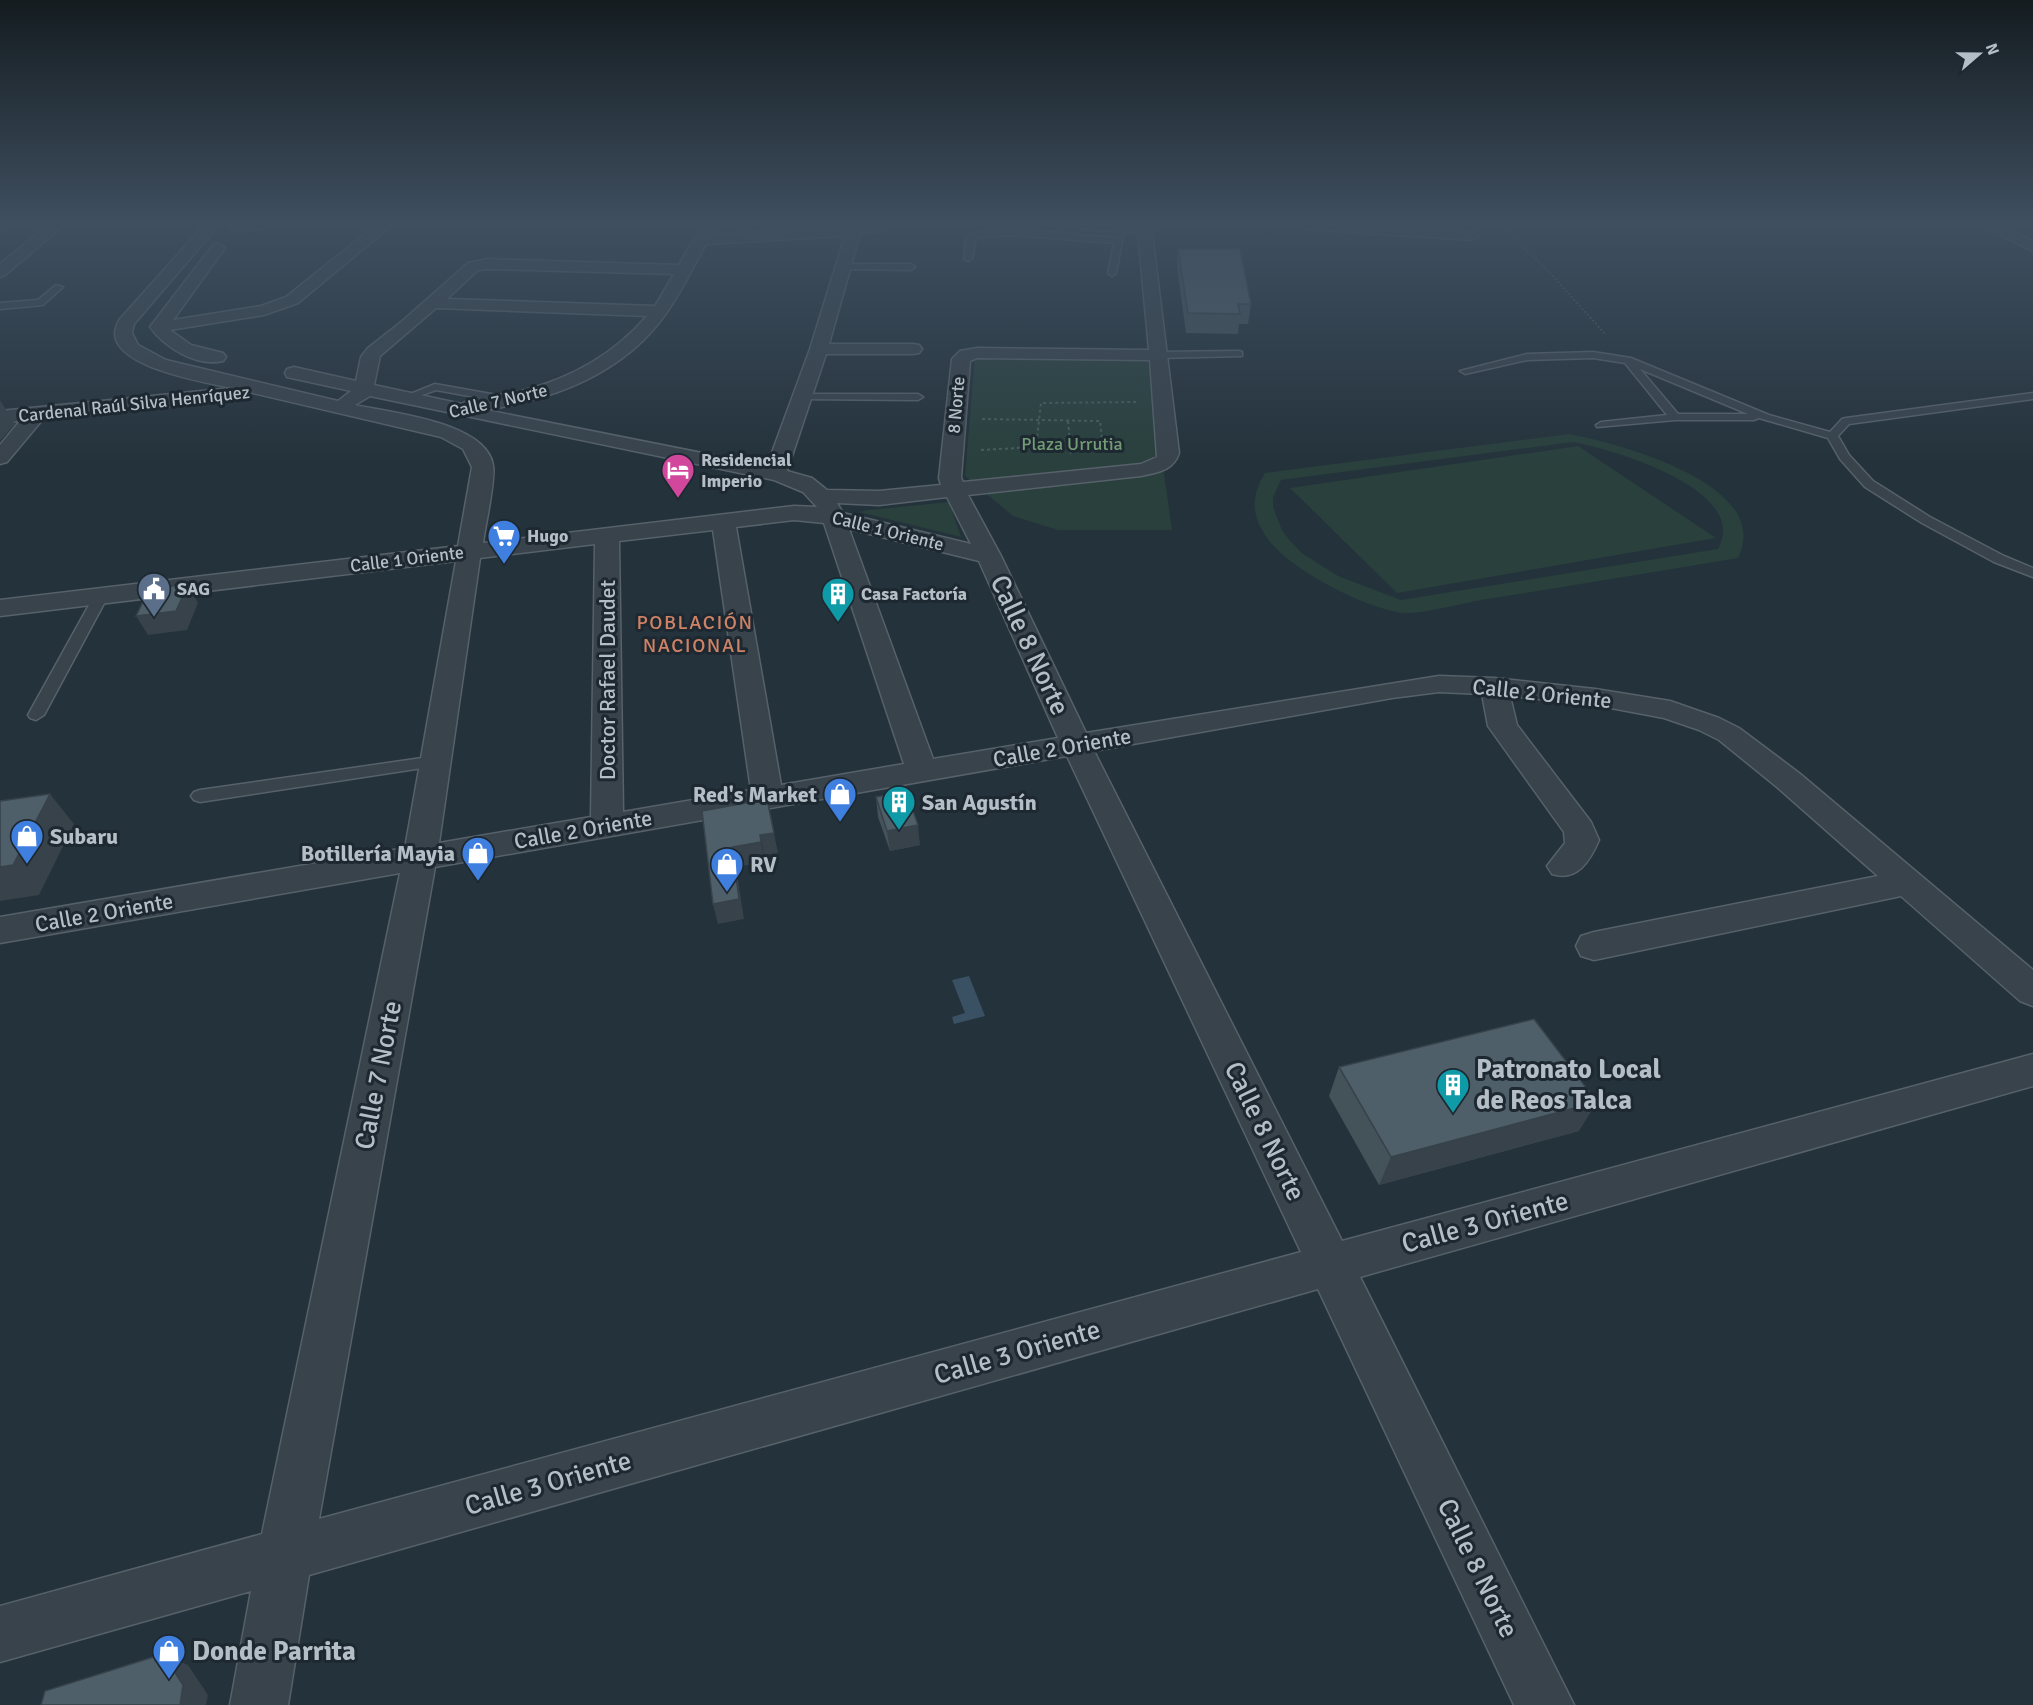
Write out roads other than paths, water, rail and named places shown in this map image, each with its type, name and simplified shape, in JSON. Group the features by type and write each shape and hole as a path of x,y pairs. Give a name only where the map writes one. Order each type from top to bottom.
{"street":[{"path":"141,305 130,317 123,334 128,346 145,358 204,376 428,426"},
{"path":"159,327 176,305"},
{"path":"159,327 274,308 282,305"},
{"path":"326,404 351,400 361,394 365,388 370,357 429,305"},
{"path":"476,305 660,311"},
{"name":"Calle 7 Norte","path":"260,1705 285,1556 420,858 483,467 481,455 472,446 456,435 428,426 437,416 452,408 508,400 551,389 592,371 616,357 634,342 664,305"},
{"path":"775,474 819,349 832,305"},
{"path":"828,507 879,498 1153,467 1168,459 1169,447 1152,305"},
{"path":"159,327 165,338 176,345 196,353 230,360"},
{"path":"819,349 914,349"},
{"name":"8 Norte","path":"989,556 950,478 961,359 966,354 977,352 1158,355"},
{"path":"275,369 775,474 810,484 828,507 922,771"},
{"path":"172,400 198,390 204,376"},
{"name":"Cardenal Raúl Silva Henríquez","path":"0,417 267,391"},
{"path":"353,409 452,408"},
{"path":"0,458 37,413"},
{"name":"Calle 1 Oriente","path":"0,608 794,513 828,507 989,556"},
{"path":"723,521 768,797"},
{"name":"Doctor Rafael Daudet","path":"607,535 607,825"},
{"name":"Calle 8 Norte","path":"989,556 1076,744 1545,1705"},
{"name":"Calle 2 Oriente","path":"0,930 1076,744 1439,684 1494,686 1606,699 1670,710 1710,724 1729,734 1781,774 2033,991"},
{"path":"1494,686 1503,726 1580,830 1583,840 1579,849 1564,866"},
{"path":"1594,946 1906,883"},
{"name":"Calle 3 Oriente","path":"0,1634 2033,1070"}],"lane":[{"path":"1,307 25,305"},
{"path":"32,311 38,305"},
{"path":"1158,355 1239,354"},
{"path":"1465,371 1527,357 1593,355 1628,360 1765,417 1832,436 1844,457 1869,484 1936,525 1999,559 2033,573"},
{"path":"1628,360 1675,417"},
{"path":"408,398 435,387 508,400"},
{"path":"1832,436 1846,421 2033,396"},
{"path":"802,397 918,397"},
{"path":"1601,425 1675,417 1765,417"},
{"path":"36,715 101,596"},
{"path":"200,796 436,761"}],"water":[{"path":"969,976 985,1016 954,1024 952,1017 965,1013 952,980"}],"place":[{"name":"Residencial Imperio","path":"678,499"},
{"name":"Hugo","path":"504,565"},
{"name":"SAG","path":"154,618"},
{"name":"Casa Factoría","path":"838,623"},
{"name":"Red's Market","path":"840,823"},
{"name":"San Agustín","path":"899,831"},
{"name":"Subaru","path":"27,865"},
{"name":"Botillería Mayia","path":"478,882"},
{"name":"RV","path":"727,893"},
{"name":"Patronato Local de Reos Talca","path":"1453,1114"},
{"name":"Donde Parrita","path":"169,1680"}],"district":[{"name":"POBLACIÓN NACIONAL","path":"695,634"}],"park label":[{"name":"Plaza Urrutia","path":"1072,444"}]}
